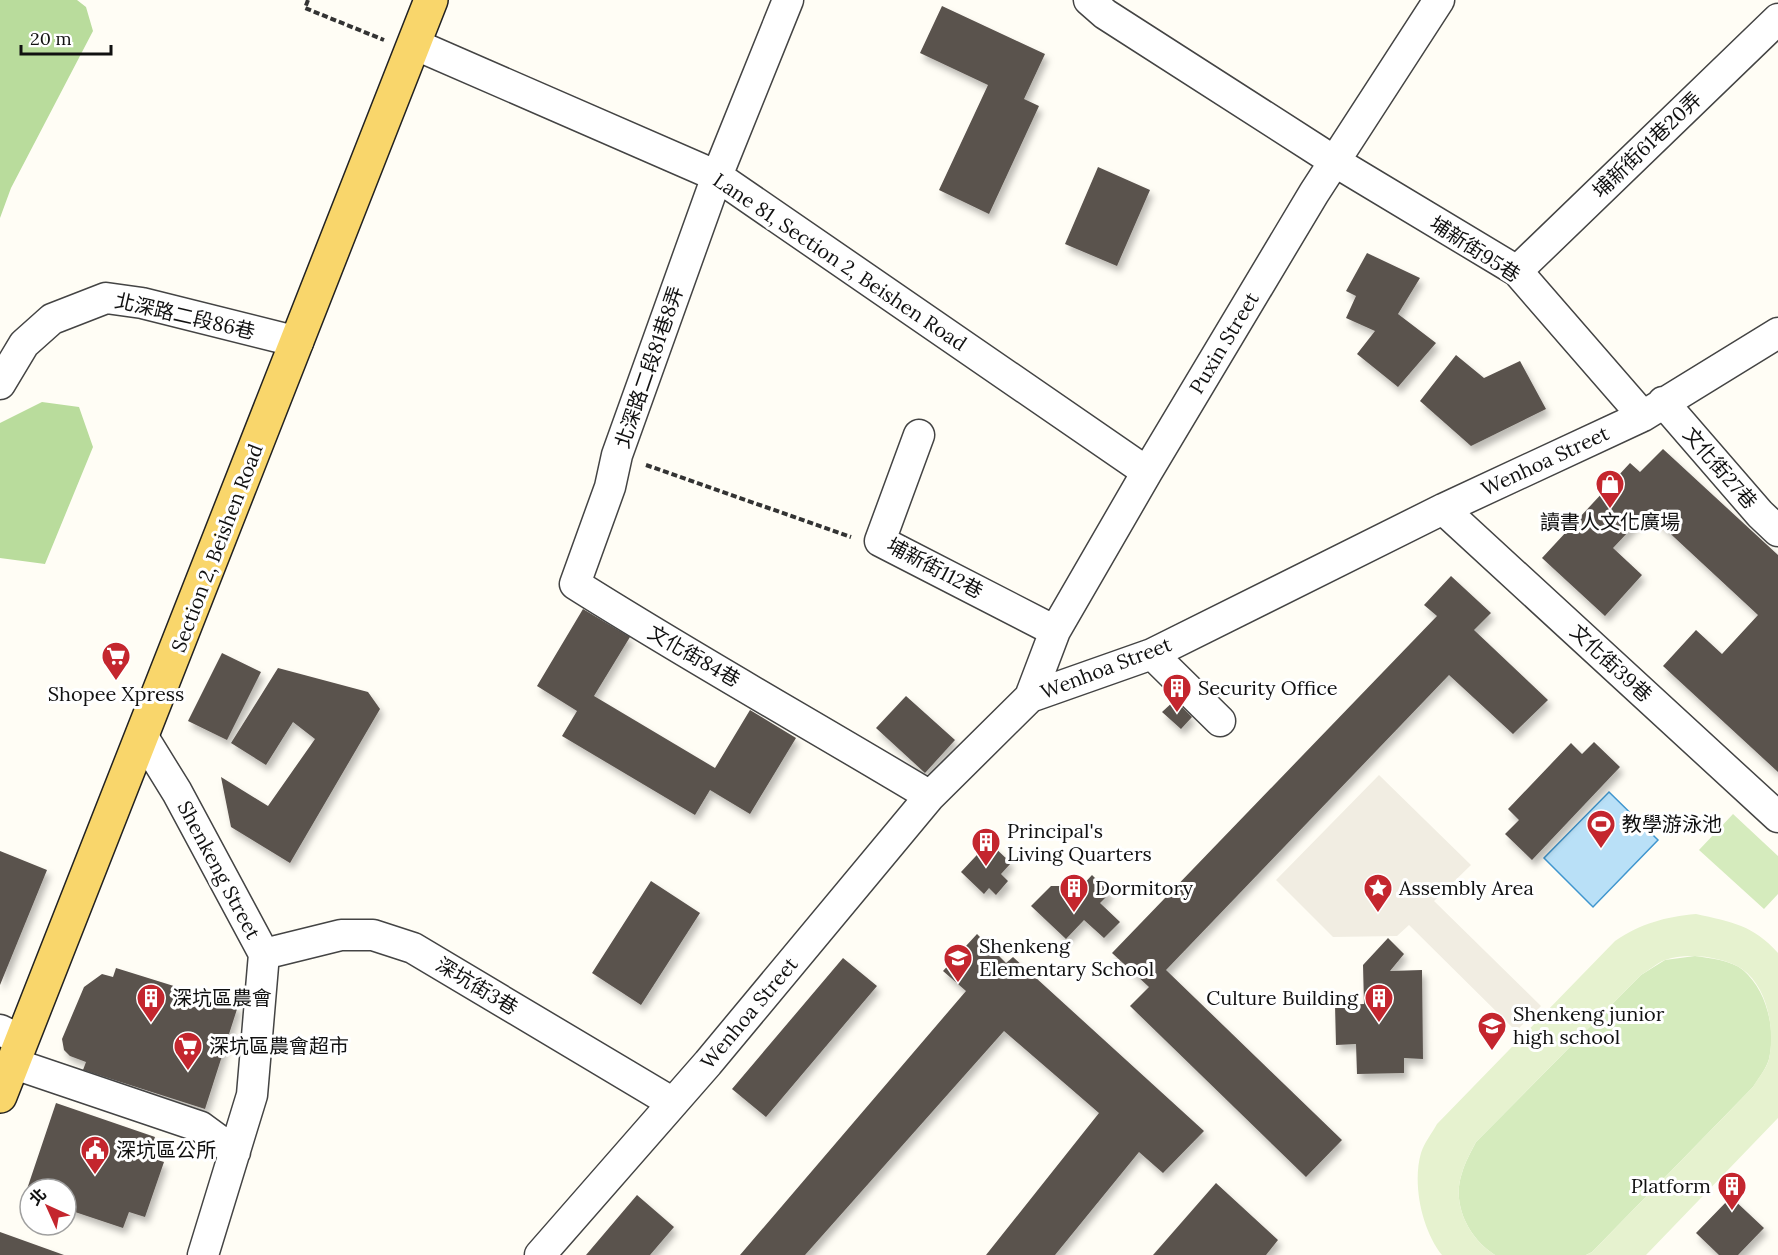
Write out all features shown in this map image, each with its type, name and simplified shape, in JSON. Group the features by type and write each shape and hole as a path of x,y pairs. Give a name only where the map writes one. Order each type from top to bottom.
{"main road":[{"name":"Section 2, Beishen Road","path":"0,1096 11,1044 143,737 431,0"}],"street":[{"name":"北深路二段81巷8弄","path":"617,455 717,176 788,0"},
{"name":"埔新街95巷","path":"1089,0 1105,14 1334,161 1516,271 1653,409"},
{"name":"Puxin Street","path":"1030,697 1055,631 1147,472 1334,161 1440,0"},
{"name":"埔新街61巷20弄","path":"1516,271 1778,19"},
{"name":"Lane 81, Section 2, Beishen Road","path":"414,44 717,176 1147,472"},
{"name":"北深路二段86巷","path":"0,384 24,344 52,319 106,298 142,303 298,342"},
{"name":"Wenhoa Street","path":"540,1255 673,1103 930,796 1030,697 1152,654 1443,509 1653,409 1778,333"},
{"name":"文化街27巷","path":"1653,409 1778,531"},
{"name":"埔新街112巷","path":"919,435 880,540 1055,631"},
{"name":"文化街84巷","path":"617,455 610,487 575,584 680,650 756,692 930,796"},
{"name":"文化街39巷","path":"1443,509 1778,817"},
{"path":"1152,654 1220,721"},
{"name":"Shenkeng Street","path":"143,737 177,792 264,954 252,1095 203,1255"},
{"name":"深坑街3巷","path":"264,954 341,935 373,935 413,948 673,1103"},
{"path":"11,1044 201,1127 235,1152"}],"path":[{"path":"308,0 304,8 384,40 414,44"},
{"name":"北深路二段81巷8弄","path":"617,455 857,539"}],"green space":[{"path":"0,0 77,0 86,7 93,31 11,188 0,218"},
{"path":"42,402 79,407 93,447 45,564 0,558 0,423"},
{"path":"1733,814 1778,856 1778,894 1764,909 1699,850"},
{"path":"1696,914 1731,922 1751,930 1778,953 1778,1118 1646,1255 1586,1255 1592,1252 1753,1087 1769,1059 1771,1035 1768,1010 1764,998 1751,977 1742,969 1715,958 1683,956 1665,960 1641,975 1476,1142 1462,1173 1459,1197 1470,1230 1477,1240 1495,1255 1442,1255 1424,1220 1418,1192 1418,1165 1421,1153 1437,1124 1615,941 1654,922"},
{"path":"1695,956 1720,960 1743,970 1764,999 1770,1023 1771,1047 1768,1063 1753,1087 1592,1252 1586,1255 1495,1255 1477,1240 1470,1230 1459,1197 1462,1173 1476,1142 1641,975 1665,960"}],"shaded area":[{"name":"Assembly Area","path":"1379,775 1471,865 1434,901 1541,1006 1516,1031 1409,925 1397,936 1333,937 1276,880"}],"water":[{"name":"教學游泳池","path":"1609,792 1658,840 1593,907 1544,858"}],"building":[{"path":"942,6 1045,54 1024,99 1039,106 989,214 939,190 988,85 920,53"},
{"path":"1098,167 1150,190 1117,266 1065,244"},
{"path":"1367,253 1420,278 1398,314 1436,343 1398,387 1357,354 1375,331 1346,318 1356,296 1346,291"},
{"path":"1456,355 1484,378 1520,361 1546,409 1471,446 1420,401"},
{"path":"1663,449 1778,555 1778,772 1663,666 1696,630 1722,654 1758,615 1647,512 1613,548 1642,575 1605,616 1542,558 1630,463 1640,472"},
{"path":"1451,576 1491,613 1474,630 1548,700 1513,734 1449,675 1166,970 1342,1140 1306,1177 1130,1006 1149,987 1112,953 1437,616 1424,605"},
{"path":"583,609 630,637 594,696 715,768 750,710 796,738 750,814 710,790 695,815 562,736 577,711 537,686"},
{"path":"222,653 261,672 227,740 188,721"},
{"path":"278,668 368,692 380,709 290,863 231,827 221,777 268,806 315,739 293,722 266,765 231,743"},
{"path":"906,696 955,740 925,773 876,728"},
{"name":"Security Office","path":"1175,700 1192,717 1181,729 1162,712"},
{"path":"1594,742 1620,767 1532,860 1505,834 1519,820 1508,809 1571,743 1582,754"},
{"name":"Principal's Living Quarters","path":"989,842 1011,863 1001,874 1008,881 996,895 989,888 984,894 961,872"},
{"path":"0,851 47,870 0,985"},
{"name":"Dormitory","path":"1092,875 1110,893 1100,903 1120,922 1104,938 1084,920 1066,939 1031,906 1051,886 1082,886"},
{"path":"651,881 700,913 641,1005 592,973"},
{"path":"977,934 1006,963 1013,957 1204,1131 1163,1173 1139,1152 1055,1255 986,1255 1099,1113 1004,1031 805,1255 740,1255 966,991 943,971"},
{"name":"Culture Building","path":"1388,938 1404,954 1390,971 1422,970 1423,1059 1404,1058 1404,1073 1357,1074 1356,1044 1336,1045 1335,1005 1364,1004 1363,965"},
{"path":"843,958 877,986 766,1117 732,1089"},
{"name":"深坑區農會","path":"116,968 238,1006 205,1109 83,1070 86,1062 70,1056 64,1050 62,1039 84,987 102,974 113,977"},
{"name":"深坑區公所","path":"56,1103 155,1137 148,1157 164,1162 145,1217 129,1212 123,1228 78,1213 78,1177 31,1177"},
{"path":"1216,1183 1278,1240 1266,1255 1153,1255"},
{"path":"637,1195 674,1227 650,1255 586,1255"},
{"name":"Platform","path":"1731,1197 1764,1228 1738,1255 1719,1255 1696,1233"},
{"path":"0,1232 64,1255 0,1255"}],"place":[{"name":"讀書人文化廣場","path":"1610,510"},
{"name":"Shopee Xpress","path":"116,682"},
{"name":"Security Office","path":"1177,714"},
{"name":"教學游泳池","path":"1601,850"},
{"name":"Principal's Living Quarters","path":"986,868"},
{"name":"Dormitory","path":"1074,914"},
{"name":"Assembly Area","path":"1378,914"},
{"name":"Shenkeng Elementary School","path":"958,984"},
{"name":"深坑區農會","path":"151,1024"},
{"name":"Culture Building","path":"1379,1024"},
{"name":"Shenkeng junior high school","path":"1492,1052"},
{"name":"深坑區農會超市","path":"188,1072"},
{"name":"深坑區公所","path":"95,1176"},
{"name":"Platform","path":"1732,1212"}]}
